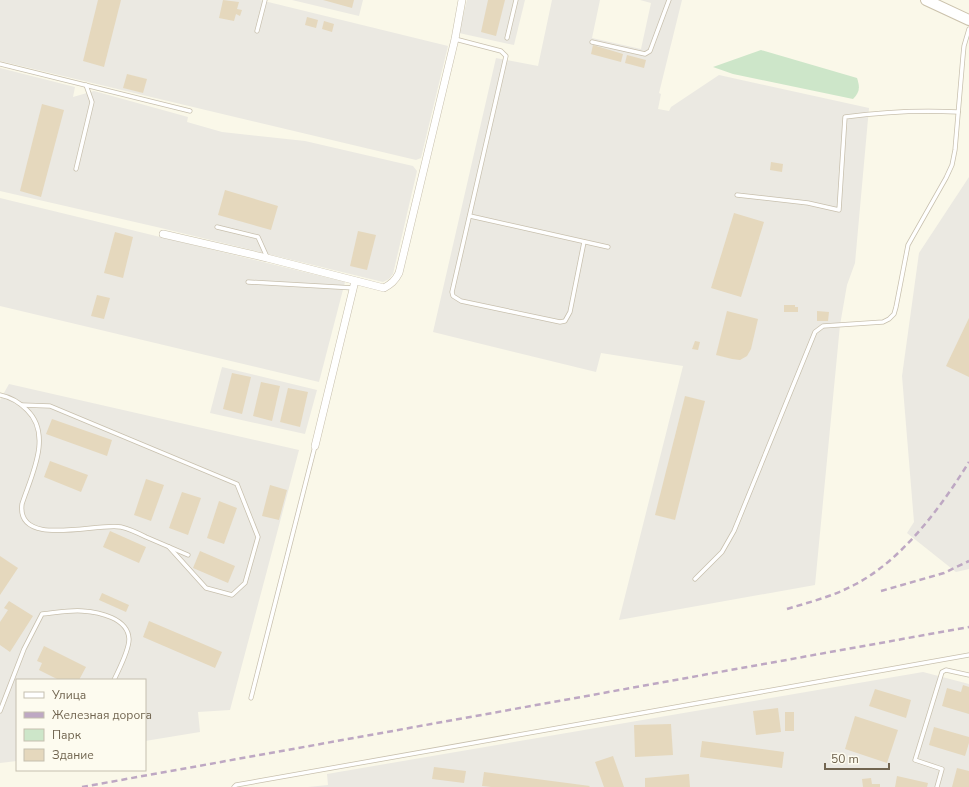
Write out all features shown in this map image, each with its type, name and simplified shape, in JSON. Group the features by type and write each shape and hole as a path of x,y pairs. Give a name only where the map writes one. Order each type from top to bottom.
{"street":[{"path":"163,234 267,258 354,284 384,288 396,280 399,273 455,39 462,0"},
{"path":"926,0 969,20"},
{"path":"315,446 354,284"}],"lane":[{"path":"257,32 265,0"},
{"path":"507,38 516,0"},
{"path":"592,42 645,54 650,51 669,0"},
{"path":"695,579 722,552 734,531 815,332 823,326 883,322 894,314 908,245 952,165 955,150 964,46 969,29"},
{"path":"455,39 501,51 506,56 452,292 453,296 461,301 560,322 565,321 570,312 584,242"},
{"path":"0,64 190,111"},
{"path":"76,169 92,102 86,85"},
{"path":"737,195 808,203 839,210 845,117 940,111 958,112"},
{"path":"470,216 608,247"},
{"path":"217,226 258,237 267,258"},
{"path":"248,282 354,284"},
{"path":"0,395 13,399 31,413 36,422 39,433 38,456 22,504 21,512 26,521 47,530 74,530 101,526 121,527 188,555"},
{"path":"22,405 50,406 237,484 258,537 245,583 232,595 206,588 169,547"},
{"path":"251,698 315,446"},
{"path":"0,711 24,649 42,614 81,611 97,613 119,621 128,632 129,641 114,679"},
{"path":"234,787 236,785 969,655"},
{"path":"938,787 942,769 914,760 942,672 946,670 969,675"}],"shaded area":[{"path":"0,0 260,0 448,46 421,158 416,160 0,61"},
{"path":"292,0 363,0 359,16"},
{"path":"467,0 525,0 514,45 459,33"},
{"path":"552,0 600,0 592,38 641,49 651,3 640,0 682,0 659,93 661,94 658,109 669,111 671,107 719,75 869,108 855,263 847,285 840,325 815,585 619,620 683,366 601,353 596,372 433,332 496,58 538,66"},
{"path":"0,68 75,87 73,97 94,91 188,117 187,122 222,132 305,141 413,166 417,171 393,274 389,279 383,282 161,228 0,191"},
{"path":"969,177 969,569 956,572 907,533 914,522 902,376 919,253"},
{"path":"0,198 345,282 319,382 0,306"},
{"path":"222,367 317,390 305,434 210,413"},
{"path":"9,384 299,450 230,710 198,712 200,732 146,741 146,679 16,679 16,761 0,763 0,400"},
{"path":"923,672 969,684 969,787 308,787 328,785 327,774"}],"green space":[{"path":"761,50 857,78 859,87 858,92 853,99 733,74 713,67"}],"building":[{"path":"98,0 121,0 104,67 83,61"},
{"path":"223,0 239,2 237,9 242,10 240,16 236,14 234,21 219,18"},
{"path":"323,0 354,0 352,8"},
{"path":"488,0 505,0 496,36 481,32"},
{"path":"307,17 318,20 316,28 305,25"},
{"path":"324,21 334,24 332,32 322,29"},
{"path":"593,45 623,54 621,62 591,54"},
{"path":"627,55 646,60 644,68 625,63"},
{"path":"127,74 147,79 143,93 123,88"},
{"path":"42,104 64,110 41,197 20,191"},
{"path":"771,162 783,164 782,172 770,170"},
{"path":"225,190 278,206 271,230 218,215"},
{"path":"734,213 764,222 741,297 711,288"},
{"path":"358,231 376,235 367,270 350,266"},
{"path":"115,232 133,237 123,278 104,273"},
{"path":"97,295 110,298 104,319 91,316"},
{"path":"784,305 795,305 795,307 798,307 798,312 784,312"},
{"path":"727,311 758,319 751,349 747,356 740,360 716,355"},
{"path":"817,311 829,312 828,321 817,321"},
{"path":"969,318 969,377 946,366"},
{"path":"695,341 700,342 698,350 692,349"},
{"path":"232,373 251,377 242,414 223,409"},
{"path":"261,382 280,386 272,421 253,416"},
{"path":"288,388 308,392 300,427 280,422"},
{"path":"685,396 705,401 675,520 655,515"},
{"path":"52,419 112,440 107,456 46,434"},
{"path":"50,461 88,475 81,492 44,477"},
{"path":"146,479 164,485 151,521 134,515"},
{"path":"270,485 287,490 279,520 262,516"},
{"path":"182,492 201,498 188,535 169,528"},
{"path":"219,501 237,508 224,544 207,538"},
{"path":"110,531 146,547 139,563 103,547"},
{"path":"200,551 235,566 228,583 193,568"},
{"path":"0,556 18,568 0,595"},
{"path":"102,593 129,605 126,612 99,600"},
{"path":"9,601 33,616 10,652 0,645 0,622 8,610 4,608"},
{"path":"149,621 222,652 215,668 143,637"},
{"path":"44,646 86,667 80,679 57,679 39,670 42,663 37,661"},
{"path":"963,685 969,687 969,714 942,706 947,688 961,692"},
{"path":"875,689 911,700 906,718 869,706"},
{"path":"778,708 781,732 756,735 753,711"},
{"path":"785,712 794,712 794,731 785,731"},
{"path":"855,716 898,730 887,763 845,749"},
{"path":"671,724 673,755 635,757 634,725"},
{"path":"934,727 969,737 969,743 965,756 929,745"},
{"path":"702,741 784,752 782,768 700,757"},
{"path":"613,756 624,787 604,787 595,762"},
{"path":"434,767 466,771 464,783 432,779"},
{"path":"957,768 969,771 969,787 952,787"},
{"path":"484,772 590,786 482,786"},
{"path":"689,774 690,787 645,787 645,778"},
{"path":"897,776 928,783 927,787 895,787"},
{"path":"871,778 872,784 880,784 880,787 863,787 862,779"}],"railway":[{"path":"787,609 848,588 890,561 920,530 933,514 969,462"},
{"path":"881,591 944,573 969,561"},
{"path":"82,787 969,627"}]}
